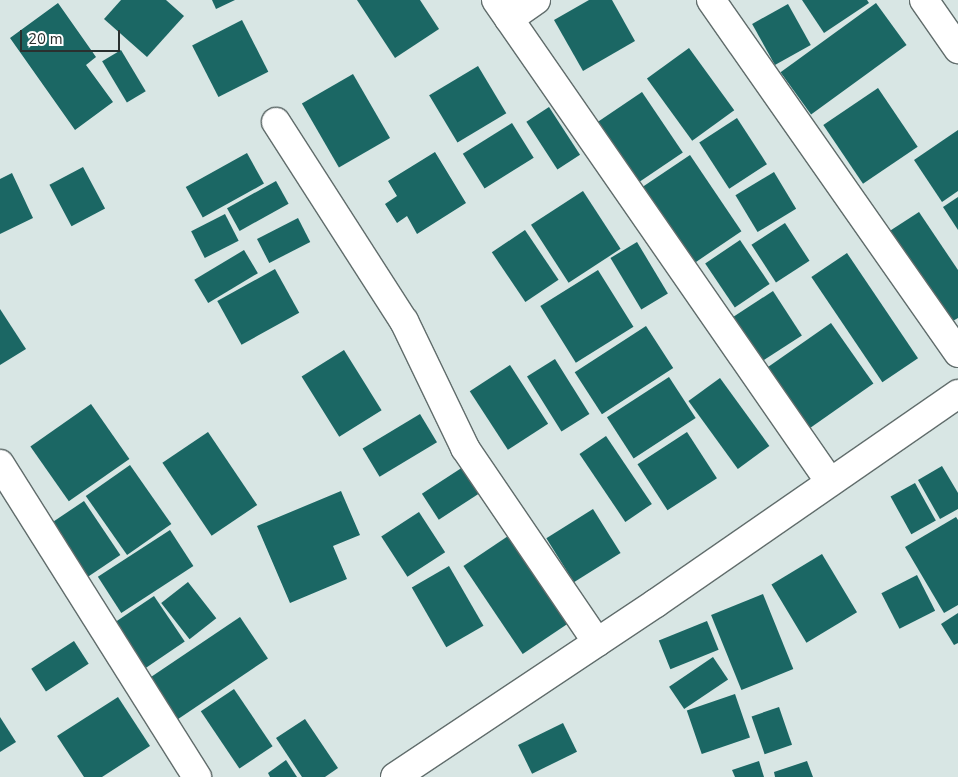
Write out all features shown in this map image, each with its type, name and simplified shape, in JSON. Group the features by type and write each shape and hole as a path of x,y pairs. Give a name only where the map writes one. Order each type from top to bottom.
{"street":[{"path":"536,0 503,10 830,482"},
{"path":"711,0 958,353"},
{"path":"924,0 958,49"},
{"path":"276,122 404,321 465,448 597,642"},
{"path":"395,777 597,642 958,394"},
{"path":"0,464 197,777"}],"building":[{"path":"121,0 166,0 184,16 147,57 104,19"},
{"path":"212,0 235,0 216,9"},
{"path":"357,0 420,0 439,29 395,58"},
{"path":"589,0 612,0 635,41 583,71 554,20"},
{"path":"802,0 867,0 869,3 824,33"},
{"path":"58,3 96,57 86,65 113,102 75,130 10,38"},
{"path":"876,3 907,45 811,114 781,72"},
{"path":"788,4 811,45 775,65 752,24"},
{"path":"242,20 268,72 218,97 192,45"},
{"path":"689,48 734,110 692,141 647,79"},
{"path":"121,50 146,91 127,102 102,61"},
{"path":"478,66 506,113 457,143 429,95"},
{"path":"353,74 390,138 339,168 302,104"},
{"path":"878,88 918,147 863,184 823,125"},
{"path":"642,92 683,153 635,185 594,124"},
{"path":"549,107 580,155 557,170 526,122"},
{"path":"737,118 767,164 729,189 699,143"},
{"path":"512,123 534,158 485,189 463,154"},
{"path":"958,130 958,191 942,202 914,160"},
{"path":"435,152 466,203 417,234 407,216 397,223 385,204 397,196 388,181"},
{"path":"247,153 264,184 203,218 186,187"},
{"path":"690,155 741,231 691,265 639,189"},
{"path":"83,167 105,208 72,226 49,185"},
{"path":"774,172 796,209 758,232 735,195"},
{"path":"12,173 33,218 0,234 0,179"},
{"path":"276,181 289,204 240,231 227,208"},
{"path":"583,191 621,249 569,283 531,225"},
{"path":"958,197 958,230 943,207"},
{"path":"919,212 958,270 958,318 946,325 885,234"},
{"path":"225,214 239,241 205,258 191,231"},
{"path":"298,218 310,242 269,263 257,239"},
{"path":"785,223 810,261 776,283 751,245"},
{"path":"525,230 559,280 525,302 492,252"},
{"path":"740,240 770,284 735,307 705,263"},
{"path":"637,242 668,293 641,309 610,258"},
{"path":"244,250 258,273 208,303 194,280"},
{"path":"847,253 918,358 882,382 811,277"},
{"path":"275,269 299,313 242,345 217,301"},
{"path":"598,270 634,327 576,363 540,306"},
{"path":"773,291 802,335 757,365 728,320"},
{"path":"0,309 26,349 0,365"},
{"path":"831,323 873,384 805,431 763,371"},
{"path":"646,326 673,368 602,414 575,372"},
{"path":"344,350 382,410 339,437 302,376"},
{"path":"555,359 589,414 561,432 527,376"},
{"path":"510,365 548,424 508,450 470,391"},
{"path":"669,377 696,418 634,458 607,417"},
{"path":"720,378 769,446 738,469 688,401"},
{"path":"91,404 129,459 69,501 30,446"},
{"path":"420,414 437,442 380,477 363,449"},
{"path":"208,432 257,505 212,536 162,463"},
{"path":"687,432 717,478 667,510 638,464"},
{"path":"606,436 652,504 625,522 579,454"},
{"path":"130,465 171,524 127,555 86,496"},
{"path":"942,466 958,493 958,509 940,519 918,480"},
{"path":"463,467 480,493 439,520 422,494"},
{"path":"915,483 936,521 911,534 891,497"},
{"path":"341,491 360,535 333,546 347,579 290,603 257,526"},
{"path":"84,501 120,555 81,582 44,528"},
{"path":"593,509 621,553 574,582 546,538"},
{"path":"419,512 445,552 407,577 381,537"},
{"path":"956,517 958,520 958,605 944,613 905,547"},
{"path":"170,530 193,566 121,613 98,577"},
{"path":"514,532 573,620 523,654 463,566"},
{"path":"822,554 857,612 806,643 771,584"},
{"path":"449,566 484,626 446,647 412,588"},
{"path":"917,575 935,611 900,629 881,593"},
{"path":"188,582 216,618 190,639 161,603"},
{"path":"763,594 793,669 741,690 711,615"},
{"path":"154,596 185,642 142,671 111,625"},
{"path":"958,613 958,643 954,645 941,624"},
{"path":"240,617 268,658 173,723 145,681"},
{"path":"707,621 719,650 670,669 659,640"},
{"path":"74,641 89,664 46,691 31,669"},
{"path":"713,657 728,679 684,709 669,687"},
{"path":"234,689 273,746 239,769 201,711"},
{"path":"735,694 750,737 702,754 687,711"},
{"path":"118,697 150,746 102,777 84,777 57,736"},
{"path":"779,707 792,745 765,754 752,716"},
{"path":"0,717 16,742 0,752"},
{"path":"305,719 338,768 325,777 302,777 276,738"},
{"path":"563,723 577,752 532,774 518,745"},
{"path":"286,760 297,777 270,777 268,773"},
{"path":"759,761 764,777 735,777 732,770"},
{"path":"807,761 813,777 775,777 774,772"}]}
